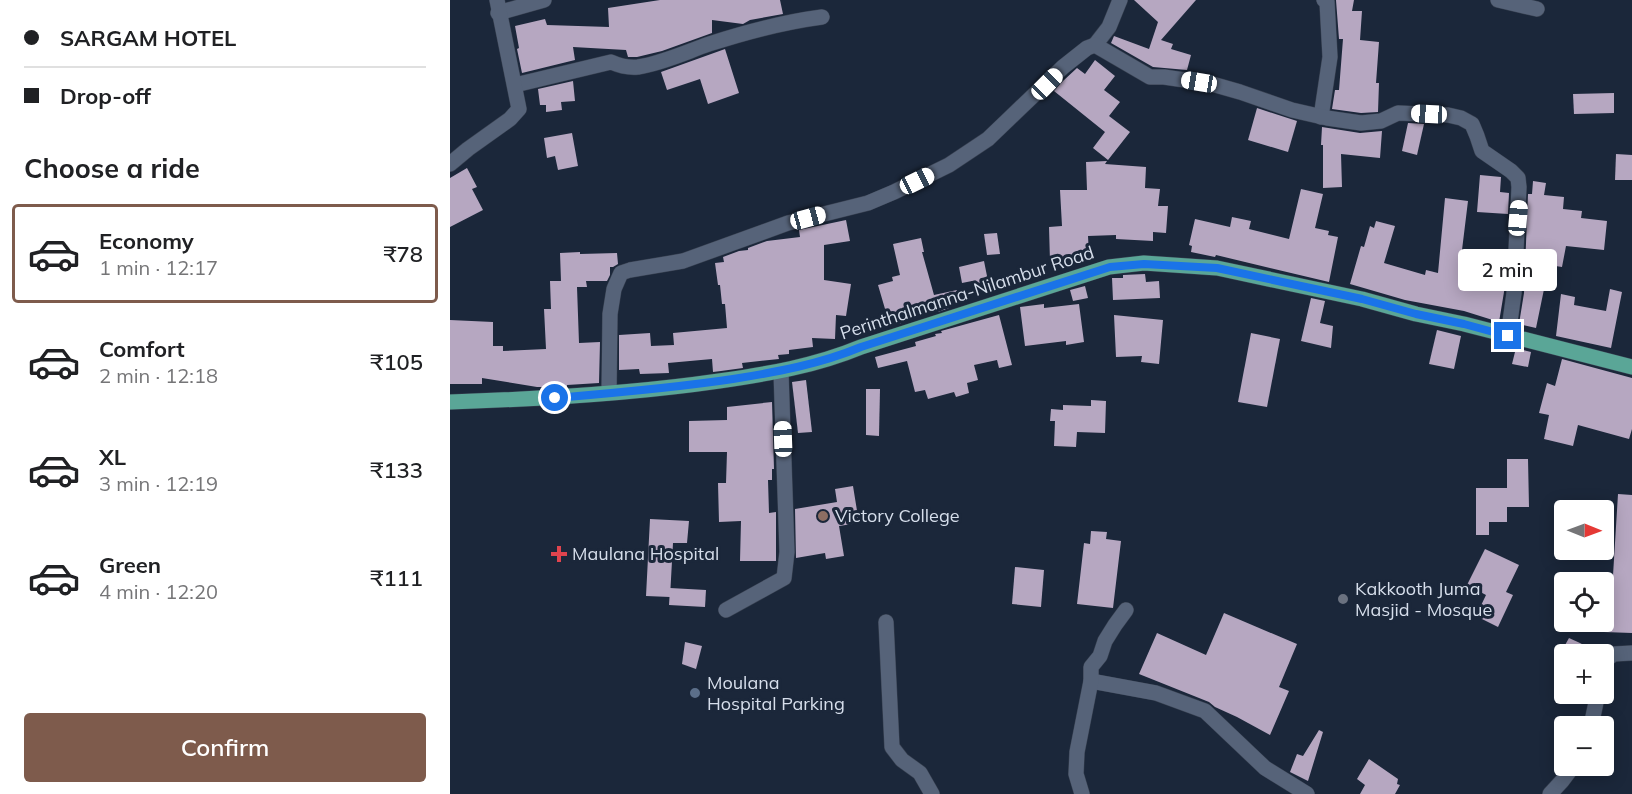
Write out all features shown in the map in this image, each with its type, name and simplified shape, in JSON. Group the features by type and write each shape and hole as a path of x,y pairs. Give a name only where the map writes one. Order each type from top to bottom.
{"main road":[{"name":"Perinthalmanna-Nilambur Road","path":"450,402 555,398 682,386 781,372 842,355 1110,267 1133,264 1217,268 1362,299 1632,367"}],"street":[{"path":"450,164 510,119 519,109 498,6 544,0"},
{"path":"609,393 610,314 614,289 621,273 683,261 788,223 868,203 949,165 988,139 1063,67 1087,48 1095,45 1109,27 1120,0"},
{"path":"1321,117 1330,57 1324,0"},
{"path":"1498,0 1537,9"},
{"path":"515,84 611,62 622,67 656,63 712,43 773,26 822,17"},
{"path":"1095,45 1112,57 1150,77 1212,84 1321,117 1361,123 1381,121 1398,113 1448,114 1472,124 1482,151 1518,178 1514,293 1508,336"},
{"path":"726,610 784,578 788,552 781,372"},
{"path":"1082,794 1076,774 1077,752 1091,681 1091,667 1100,656 1105,641 1126,610"},
{"path":"886,622 892,747 902,760 920,773 932,794"},
{"path":"1614,654 1632,653"},
{"path":"1091,681 1156,693 1205,711 1264,768 1307,794"},
{"path":"1550,794 1566,776"}],"building":[{"path":"660,0 780,0 783,14 750,20 743,24 712,20 712,33 662,51 637,57 628,57 626,50 573,47 575,60 522,73 515,26 545,19 547,25 609,27 608,8"},
{"path":"1134,0 1196,0 1161,40 1173,44 1171,49 1191,55 1187,70 1153,67 1111,43 1114,36 1149,49 1158,22"},
{"path":"1336,0 1354,0 1352,11 1362,11 1360,40 1379,42 1376,83 1379,83 1378,112 1361,113 1332,109 1335,90 1339,90 1343,39 1339,39"},
{"path":"725,49 739,93 708,104 700,79 667,90 661,72"},
{"path":"1095,60 1115,76 1104,90 1120,102 1109,116 1130,132 1108,160 1093,148 1105,132 1054,91 1077,68 1085,74"},
{"path":"573,81 575,101 561,102 562,110 546,112 546,105 540,105 538,89"},
{"path":"1614,93 1614,113 1574,114 1573,94"},
{"path":"1257,108 1297,121 1288,152 1248,140"},
{"path":"1408,123 1424,124 1417,155 1402,151"},
{"path":"1322,127 1360,133 1382,131 1380,158 1341,154 1342,187 1323,188"},
{"path":"572,133 578,166 558,170 555,156 547,158 544,138"},
{"path":"1616,154 1632,155 1632,180 1615,180"},
{"path":"1107,161 1105,164 1146,167 1145,188 1160,189 1158,206 1168,206 1166,233 1153,232 1153,241 1116,239 1116,235 1088,236 1089,255 1065,256 1065,260 1050,261 1049,227 1062,226 1060,190 1087,190 1086,162"},
{"path":"467,168 477,187 472,189 483,210 450,227 450,178"},
{"path":"1480,175 1501,177 1500,192 1509,193 1508,214 1477,212"},
{"path":"1533,181 1546,183 1544,195 1564,197 1563,209 1582,211 1581,218 1607,221 1604,250 1566,246 1562,267 1549,265 1536,328 1519,324 1524,293 1528,194 1532,194"},
{"path":"1301,189 1323,194 1315,228 1329,231 1328,235 1338,237 1329,282 1216,255 1215,257 1191,252 1192,246 1189,245 1195,219 1230,227 1232,217 1251,221 1249,229 1289,239"},
{"path":"1445,198 1468,201 1462,250 1478,256 1475,266 1505,275 1499,322 1464,311 1405,300 1350,284 1361,246 1364,247 1370,226 1374,228 1376,221 1395,226 1384,263 1425,275 1426,270 1438,273"},
{"path":"846,220 850,241 824,245 824,280 851,284 846,316 836,315 835,339 812,338 813,347 789,350 789,354 778,355 779,359 742,363 743,368 713,372 712,359 668,363 669,373 640,374 639,369 619,370 619,335 650,333 651,346 674,345 673,333 727,328 725,304 722,304 715,263 724,262 723,257 748,250 748,248 767,241 800,237 799,230"},
{"path":"997,233 1000,254 987,255 984,234"},
{"path":"921,238 924,252 922,252 934,295 957,290 959,298 947,302 949,308 938,312 936,305 903,315 905,322 890,326 878,285 893,281 892,277 900,275 893,244"},
{"path":"580,252 580,254 617,253 618,264 610,267 607,281 586,281 587,287 577,287 579,343 600,342 599,383 567,385 567,387 537,387 482,378 482,384 450,384 450,320 493,322 493,346 503,346 503,351 546,349 544,309 551,309 550,281 561,281 560,253"},
{"path":"984,261 989,286 974,289 972,281 962,283 959,267"},
{"path":"1145,274 1146,282 1159,281 1160,298 1113,300 1112,278"},
{"path":"1085,286 1088,298 1073,301 1070,290"},
{"path":"1610,289 1622,292 1611,348 1556,336 1561,294 1575,297 1574,305 1606,311"},
{"path":"1311,298 1325,301 1320,323 1333,326 1331,348 1301,341"},
{"path":"1044,304 1044,308 1079,304 1084,342 1066,345 1066,341 1025,346 1020,307"},
{"path":"999,315 1012,365 999,368 997,360 974,365 978,380 967,383 969,393 956,397 954,392 928,399 925,390 915,392 907,361 878,368 875,357 916,346 915,342 936,336 935,334 942,333 941,331"},
{"path":"1114,315 1163,320 1159,364 1141,362 1142,356 1116,357"},
{"path":"1437,330 1461,336 1454,369 1429,364"},
{"path":"1251,333 1280,339 1267,407 1238,402"},
{"path":"1516,348 1531,352 1528,367 1512,364"},
{"path":"1562,359 1632,378 1632,429 1629,439 1578,425 1573,446 1544,439 1549,415 1539,413 1547,383 1555,386"},
{"path":"806,380 812,432 798,433 792,382"},
{"path":"866,389 880,389 879,436 866,435"},
{"path":"1091,400 1106,401 1105,433 1077,432 1076,447 1054,446 1055,421 1050,421 1051,409 1063,410 1063,405 1091,406"},
{"path":"772,402 774,469 772,469 772,480 768,480 769,513 776,512 776,561 740,561 741,521 719,522 718,483 726,483 727,452 689,452 689,421 727,420 727,407"},
{"path":"1507,459 1528,459 1529,507 1507,507 1507,522 1489,522 1489,535 1476,535 1476,488 1507,488"},
{"name":"Victory College","path":"853,486 859,523 839,526 844,556 826,559 825,553 796,558 795,509 837,502 835,489"},
{"path":"1618,494 1632,495 1632,633 1604,632 1614,632 1614,559"},
{"path":"650,519 689,521 687,543 673,543 670,597 646,596"},
{"path":"1091,531 1107,532 1106,539 1121,541 1113,608 1077,604 1084,543 1090,544"},
{"path":"1485,549 1519,565 1506,592 1513,595 1498,627 1476,616 1486,595 1467,585"},
{"path":"1015,567 1044,570 1041,607 1012,604"},
{"path":"670,588 706,590 705,607 669,605"},
{"path":"1224,613 1297,644 1279,687 1289,691 1270,735 1209,702 1139,674 1157,633 1206,655"},
{"path":"1569,638 1582,644 1566,644"},
{"path":"685,642 702,646 696,669 682,664"},
{"path":"1319,730 1323,732 1308,781 1290,772 1297,754 1303,756"},
{"path":"1369,759 1398,779 1397,784 1400,785 1395,794 1360,794 1365,785 1357,779"}],"place":[{"name":"Victory College","path":"823,516"},
{"name":"Maulana Hospital","path":"559,554"},
{"name":"Kakkooth Juma Masjid - Mosque","path":"1343,599"},
{"name":"Moulana Hospital Parking","path":"695,693"}],"route":[{"path":"555,398 682,386 781,372 842,355 1110,267 1133,264 1217,268 1362,299 1508,336"}]}
